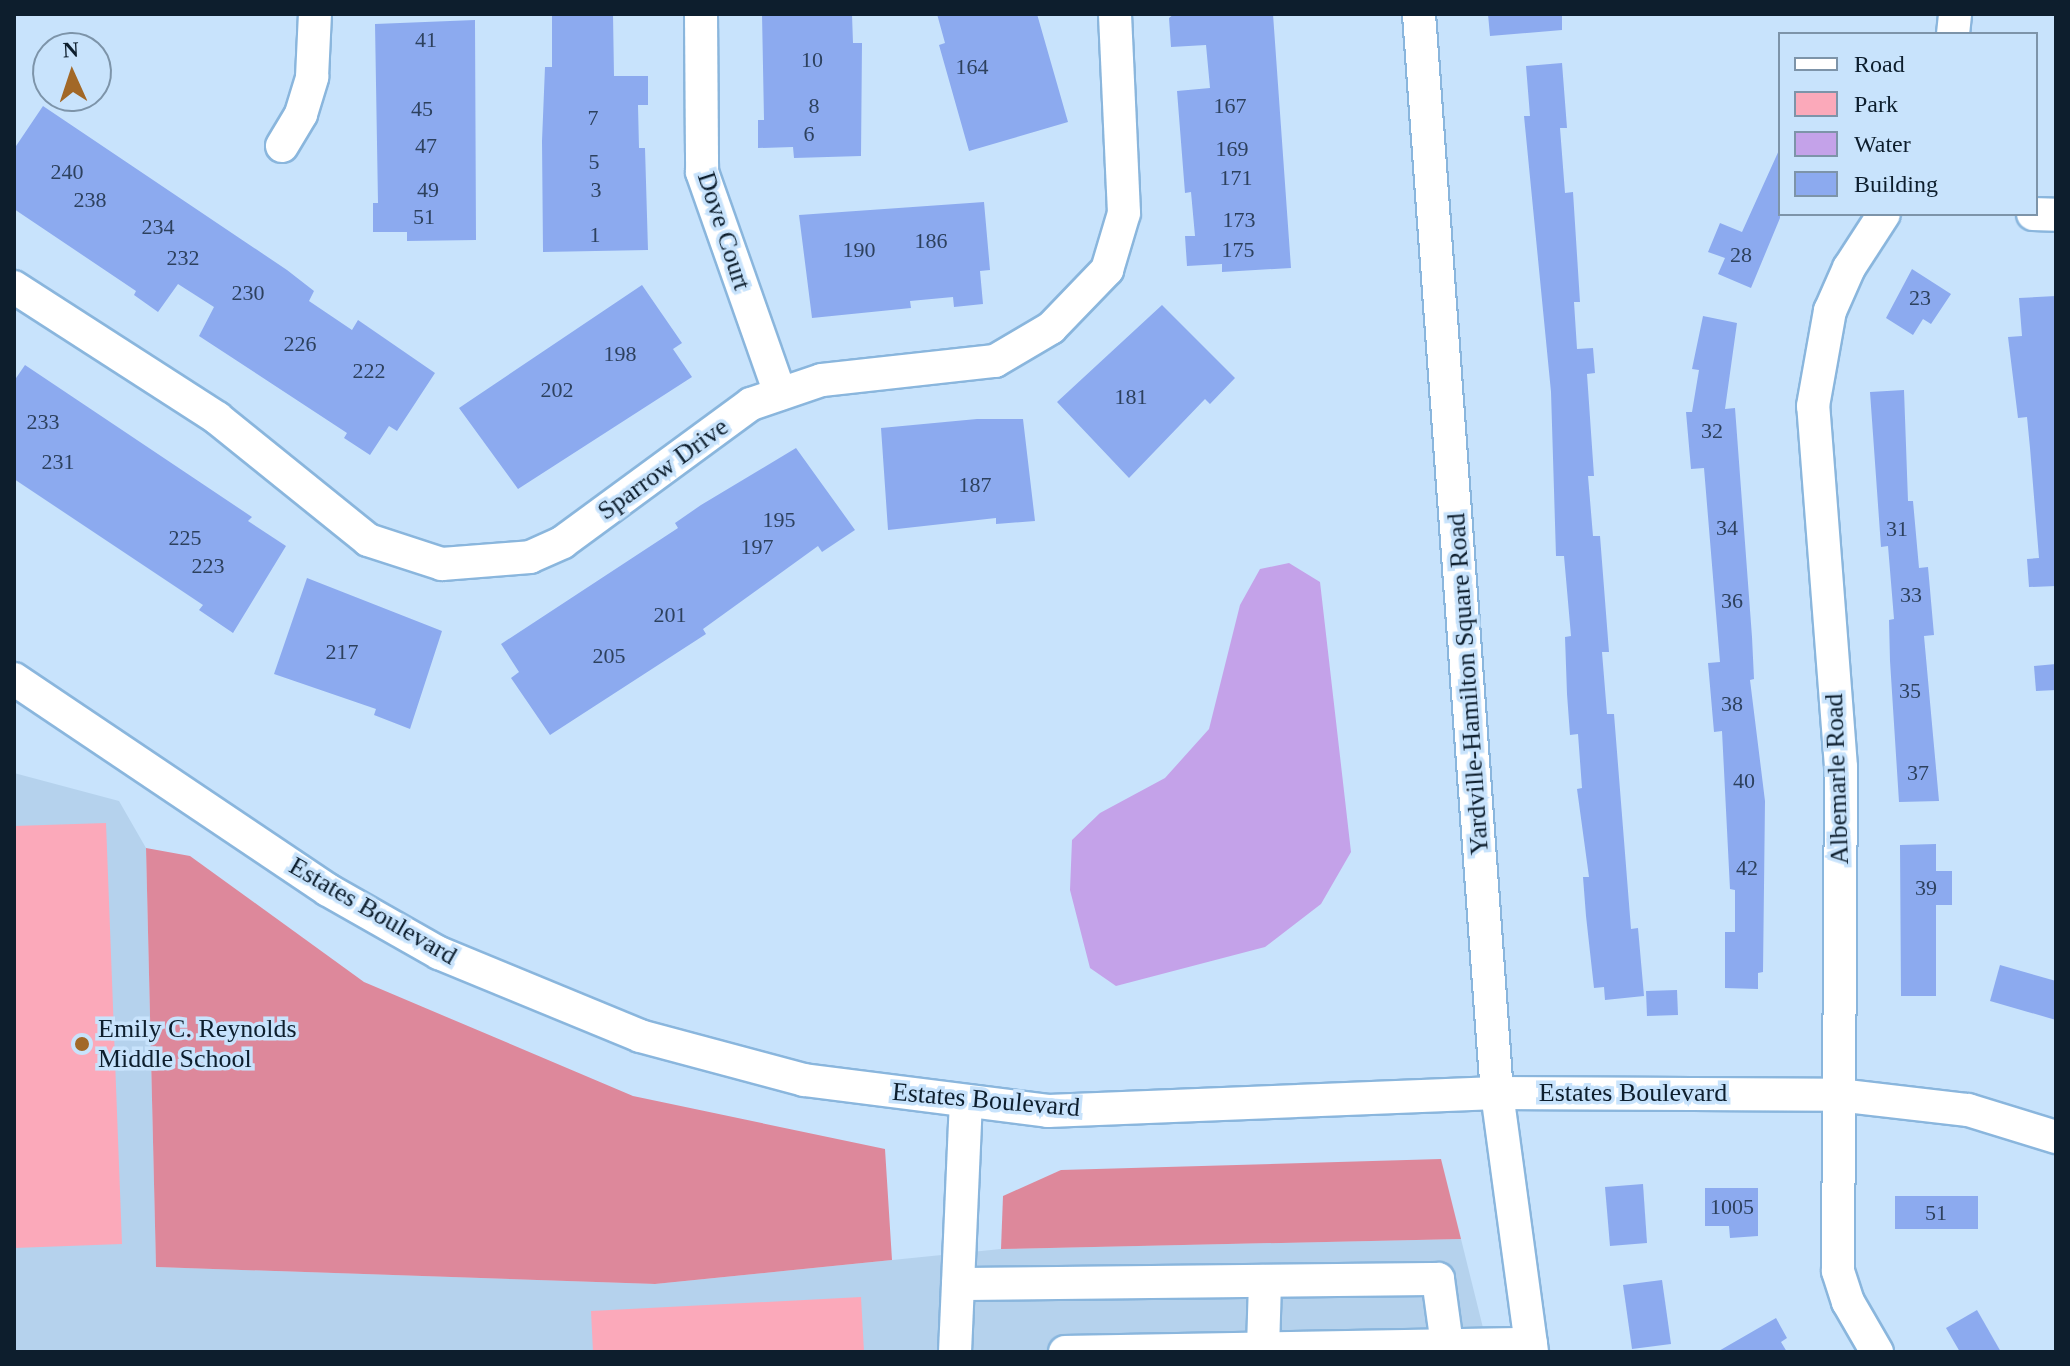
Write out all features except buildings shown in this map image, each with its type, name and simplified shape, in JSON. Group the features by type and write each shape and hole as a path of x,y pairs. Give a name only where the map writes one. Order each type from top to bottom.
{"street":[{"path":"282,146 301,114 312,77 315,14"},
{"name":"Dove Court","path":"701,14 702,172 780,394"},
{"name":"Sparrow Drive","path":"14,287 217,418 368,540 442,564 500,563 563,542 751,404 822,380 946,371 995,361 1033,342 1083,298 1107,270 1124,213 1115,14"},
{"name":"Yardville-Hamilton Square Road","path":"1419,14 1497,1093 1532,1348"},
{"name":"Albemarle Road","path":"1877,1352 1848,1302 1838,1271 1841,767 1813,406 1830,311 1849,268 1883,216"},
{"name":"Estates Boulevard","path":"14,679 328,890 439,953 529,993 640,1036 804,1080 1048,1111 1497,1093 1838,1095 1968,1110 2056,1137"},
{"path":"955,1352 966,1101"},
{"path":"958,1284 1438,1279 1447,1345"},
{"path":"1263,1349 1265,1281"},
{"path":"1065,1352 1447,1345 1532,1348"}],"shaded area":[{"name":"Emily C. Reynolds Middle School","path":"14,773 119,801 146,848 156,1267 655,1284 1001,1249 1461,1239 1489,1352 14,1352"},
{"path":"146,848 190,856 364,982 633,1096 885,1149 892,1260 655,1284 156,1267"},
{"path":"1441,1159 1461,1239 1001,1249 1003,1196 1061,1170"}],"green space":[{"path":"106,823 122,1244 14,1248 14,826"},
{"path":"861,1297 864,1352 593,1352 591,1311"}],"water":[{"path":"1289,563 1320,582 1351,852 1321,904 1265,947 1116,986 1090,968 1070,890 1072,840 1100,813 1165,778 1209,729 1240,605 1260,569"}],"place":[{"name":"Emily C. Reynolds Middle School","path":"82,1044"}]}
